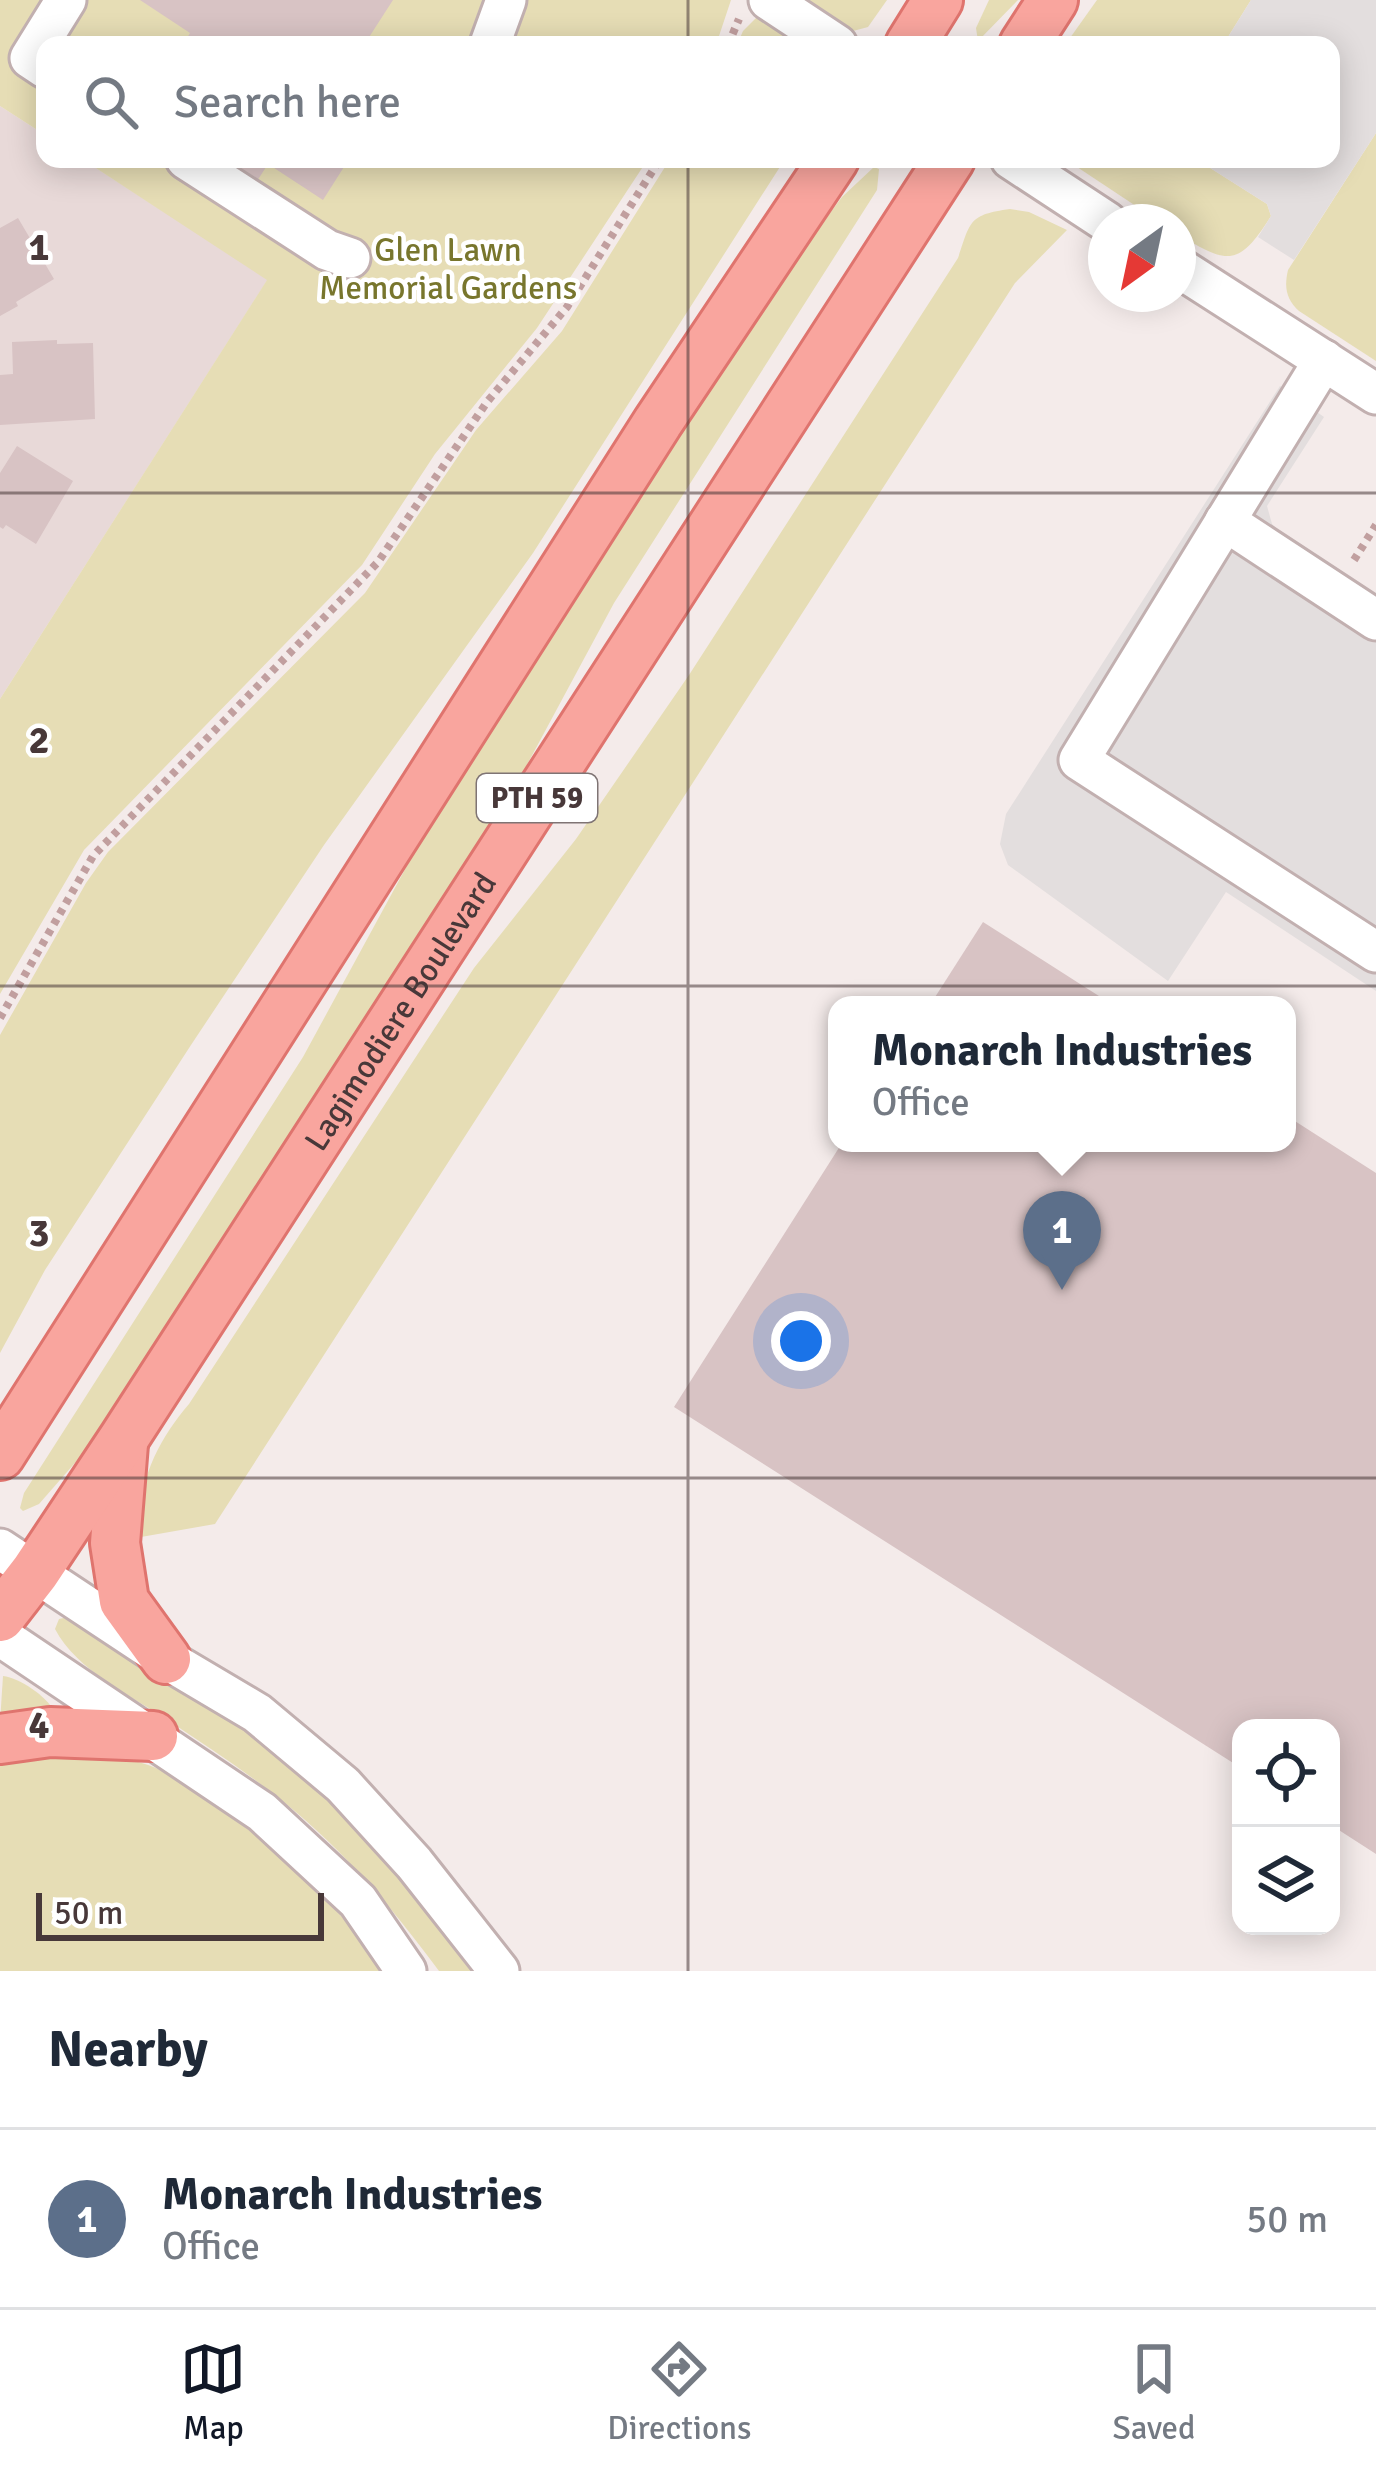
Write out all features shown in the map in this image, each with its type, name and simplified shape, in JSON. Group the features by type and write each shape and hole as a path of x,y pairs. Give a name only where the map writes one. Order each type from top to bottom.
{"main road":[{"path":"916,36 938,0"},
{"path":"1030,36 1053,0"},
{"name":"PTH 59","path":"0,1455 658,422 829,168"},
{"name":"Lagimodiere Boulevard","path":"0,1617 17,1561 124,1438 944,168"},
{"path":"0,1393 56,1369"},
{"path":"124,1438 115,1543 124,1601 166,1659"},
{"path":"0,1738 50,1732 153,1736"}],"street":[{"path":"44,36 66,0"},
{"path":"493,36 506,0"},
{"path":"769,0 823,36"},
{"path":"200,168 327,250 350,259"},
{"path":"1025,168 1088,210"},
{"path":"1196,278 1376,394"},
{"path":"1324,360 1079,760 1376,952"},
{"path":"1225,521 1376,620"},
{"path":"17,1561 257,1714 343,1785 414,1863 499,1971"},
{"path":"0,1636 262,1812 358,1900 406,1971"}],"path":[{"path":"0,1018 93,856 378,562 487,402 567,307 654,168"}],"shaded area":[{"path":"1251,0 1376,0 1376,133 1294,260 1258,237 1271,216 1267,204 1210,168 1340,168 1340,36 1229,36"},
{"path":"0,106 36,129 36,168 96,168 268,279 0,699"},
{"path":"1280,386 1324,417 1267,506 1272,524 1376,597 1376,991 1226,892 1168,981 1008,865 1000,844 1006,814"}],"green space":[{"path":"0,0 731,0 719,36 36,36 36,129 0,106"},
{"path":"796,0 887,0 868,27 853,31"},
{"path":"989,0 1018,0 983,36 977,36 976,28"},
{"path":"1097,0 1251,0 1229,36 1071,36"},
{"path":"758,16 791,36 741,36"},
{"path":"1376,133 1376,361 1299,311 1286,282 1288,270"},
{"name":"Glen Lawn Memorial Gardens","path":"96,168 642,168 537,328 435,454 362,565 84,850 0,994 0,699 267,280"},
{"path":"664,168 779,168 533,553 324,845 191,1045 45,1270 0,1353 0,1035 108,852 365,593 476,430 562,331"},
{"path":"873,168 879,169 877,190 614,603 508,800 95,1440 39,1504 23,1511 24,1493 303,1057 446,794 800,253 842,197"},
{"path":"1079,168 1210,168 1267,204 1271,216 1250,245 1231,256 1196,244 1196,204 1133,204"},
{"path":"1010,209 1029,212 1067,230 1015,283 215,1524 141,1537 145,1482 167,1433 474,968 576,839 689,675 958,258 973,222"},
{"path":"68,1617 222,1713 331,1796 394,1862 480,1971 439,1971 372,1888 297,1813 77,1658 55,1629 59,1619"},
{"path":"3,1676 32,1689 54,1711 0,1722"},
{"path":"37,1749 127,1759 183,1782 247,1828 314,1887 383,1971 0,1971 0,1763"}],"building":[{"path":"140,0 393,0 370,36 190,33"},
{"path":"213,168 265,168 250,192"},
{"path":"274,168 343,168 323,200"},
{"path":"18,218 54,279 0,316 0,228"},
{"path":"57,340 57,344 93,343 95,419 0,425 0,375 13,374 12,342"},
{"path":"17,446 73,481 36,544 6,525 0,527 0,473"},
{"path":"983,922 1099,996 936,996"},
{"path":"1296,1122 1376,1173 1376,1854 1340,1831 1340,1719 1232,1719 1232,1762 674,1407 836,1152 1296,1152"}],"place":[{"name":"Monarch Industries","path":"1062,1290"}]}
